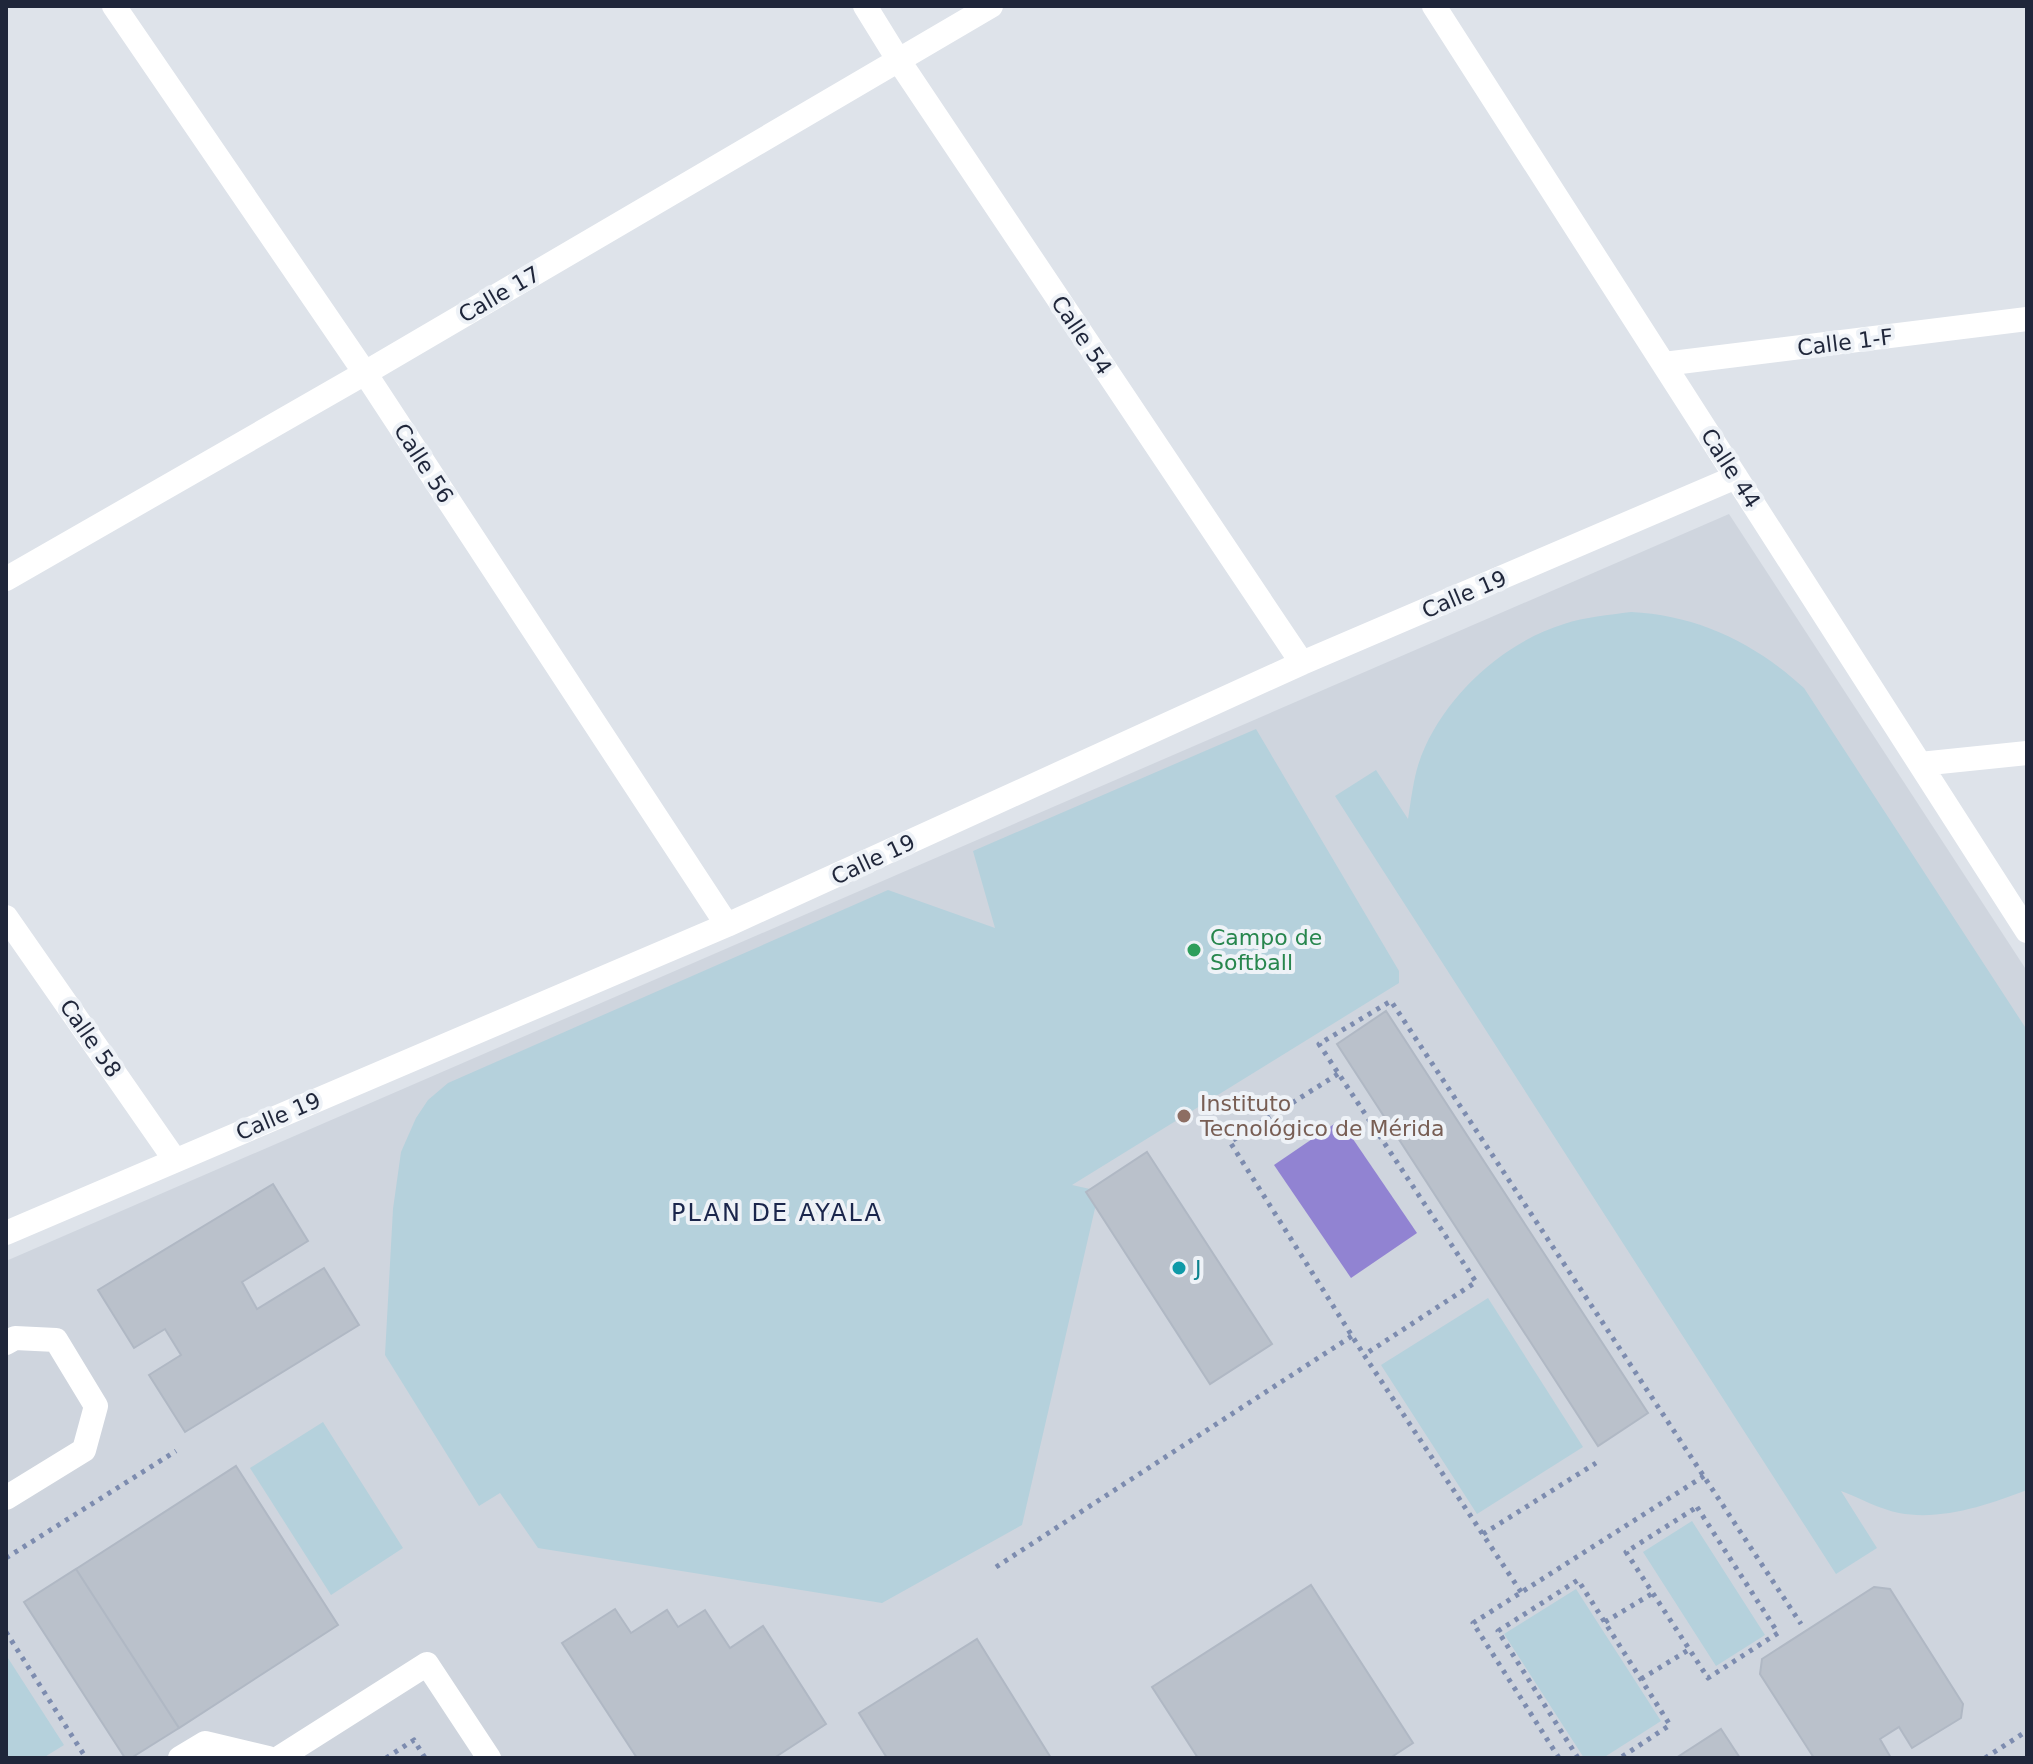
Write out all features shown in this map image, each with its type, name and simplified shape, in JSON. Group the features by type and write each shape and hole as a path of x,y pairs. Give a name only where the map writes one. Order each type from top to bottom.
{"street":[{"name":"Calle 56","path":"114,6 365,373 727,925"},
{"name":"Calle 54","path":"865,6 1302,663"},
{"name":"Calle 17","path":"6,579 365,373 991,6"},
{"name":"Calle 44","path":"1434,6 2027,931"},
{"name":"Calle 1-F","path":"1664,364 2027,319"},
{"name":"Calle 19","path":"6,1233 727,925 1302,663 1736,477"},
{"path":"1920,764 2027,753"},
{"name":"Calle 58","path":"6,917 175,1160"},
{"path":"6,1343 15,1338 56,1340 96,1406 84,1450 6,1498"},
{"path":"279,1758 427,1664 489,1758"},
{"path":"180,1758 205,1743 268,1758"}],"path":[{"path":"1364,1355 1476,1282 1319,1044 1391,1001 1801,1624"},
{"path":"1338,1074 1230,1142 1364,1355 1521,1592"},
{"path":"996,1567 1352,1336"},
{"path":"6,1558 176,1451"},
{"path":"1483,1534 1596,1463"},
{"path":"1559,1758 1473,1623 1704,1476"},
{"path":"1697,1507 1778,1633 1708,1678 1690,1649 1626,1552 1697,1507"},
{"path":"1578,1758 1498,1631 1578,1580 1670,1725 1620,1758"},
{"path":"1605,1622 1653,1593"},
{"path":"6,1632 86,1758"},
{"path":"1641,1679 1690,1649"},
{"path":"1985,1758 2027,1731"},
{"path":"386,1758 414,1740 425,1758"}],"shaded area":[{"name":"Instituto Tecnológico de Mérida","path":"1729,514 2027,971 2027,1758 6,1758 6,1261"},
{"path":"1631,612 1679,619 1724,634 1766,658 1804,688 2027,1030 2027,1490 1980,1506 1931,1515 1899,1513 1841,1491 1877,1548 1836,1574 1335,796 1376,770 1408,819 1416,774 1425,747 1449,707 1482,672 1501,656 1542,632 1580,620"},
{"path":"1256,729 1399,971 1399,983 1072,1185 1099,1191 1022,1525 882,1603 538,1548 500,1493 479,1506 385,1355 393,1209 401,1152 428,1100 448,1083 888,890 995,928 973,851"},
{"path":"1340,1120 1417,1233 1351,1278 1274,1165"},
{"path":"1488,1298 1583,1447 1477,1514 1381,1365"},
{"path":"323,1422 403,1548 331,1595 250,1468"},
{"path":"1692,1521 1765,1635 1716,1666 1643,1552"},
{"path":"1576,1589 1661,1721 1603,1758 1584,1758 1504,1634"},
{"path":"6,1655 64,1745 43,1758 6,1758"}],"building":[{"path":"1386,1011 1648,1413 1598,1446 1337,1044"},
{"name":"J","path":"1147,1152 1272,1344 1210,1384 1086,1192"},
{"path":"273,1184 308,1241 242,1282 257,1309 324,1268 359,1325 185,1432 149,1375 181,1355 165,1329 134,1348 98,1290"},
{"path":"236,1466 338,1625 179,1728 76,1569"},
{"path":"76,1569 179,1728 131,1758 125,1758 24,1602"},
{"path":"1311,1585 1413,1743 1390,1758 1198,1758 1152,1687"},
{"path":"1874,1587 1890,1589 1963,1704 1961,1718 1912,1748 1899,1727 1880,1739 1891,1758 1814,1758 1760,1674 1762,1659"},
{"path":"615,1609 631,1633 667,1610 678,1627 705,1610 730,1648 763,1626 826,1724 774,1758 637,1758 562,1643"},
{"path":"977,1639 1051,1758 887,1758 859,1713"},
{"path":"1721,1729 1740,1758 1676,1758"}],"place":[{"name":"Campo de Softball","path":"1194,950"},
{"name":"Instituto Tecnológico de Mérida","path":"1184,1116"},
{"name":"J","path":"1179,1268"}],"district":[{"name":"PLAN DE AYALA","path":"777,1213"}]}
